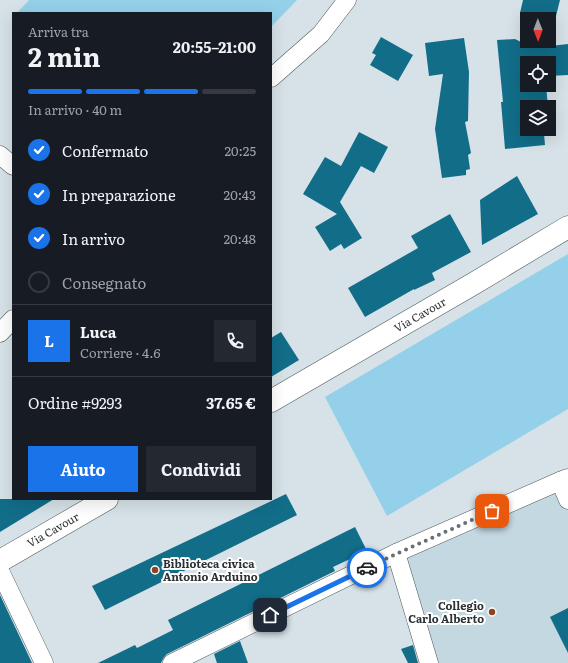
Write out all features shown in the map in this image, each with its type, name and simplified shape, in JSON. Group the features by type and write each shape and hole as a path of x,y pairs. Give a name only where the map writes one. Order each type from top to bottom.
{"main road":[{"name":"Via Cavour","path":"272,400 460,292 568,227"},
{"name":"Via Cavour","path":"0,561 105,500"}],"street":[{"path":"272,77 321,34 347,0"},
{"path":"0,156 12,165"},
{"path":"0,333 12,320"},
{"path":"172,663 396,554 564,480 568,500"},
{"path":"396,554 429,663"},
{"path":"0,570 44,663"}],"shaded area":[{"path":"29,0 297,0 272,26 272,12 18,12"},
{"path":"568,254 568,409 387,516 325,397"},
{"name":"Collegio Carlo Alberto","path":"558,487 568,510 568,663 431,663 402,561"}],"building":[{"path":"523,0 560,0 556,16 556,12 520,12"},
{"path":"381,37 413,55 398,81 370,65 376,55 372,53"},
{"path":"464,38 469,72 468,121 465,122 471,153 468,155 470,169 466,170 466,175 442,178 435,129 443,74 429,76 425,43"},
{"path":"515,39 520,42 520,48 556,48 556,45 568,44 568,75 556,76 556,56 520,56 520,92 547,92 547,100 520,100 520,136 544,136 545,145 505,149 501,102 503,102 497,40"},
{"path":"359,132 388,147 374,173 361,166 340,202 362,238 344,249 341,244 330,251 315,227 337,214 303,194 325,157 341,166"},
{"path":"517,176 538,214 482,245 480,200"},
{"path":"450,214 471,252 432,273 435,280 414,289 365,317 348,288 418,248 411,236"},
{"path":"281,332 299,360 272,376 272,337"},
{"path":"286,494 297,515 105,610 92,586"},
{"path":"0,499 52,500 0,532"},
{"path":"355,527 367,551 333,567 335,571 167,654 161,663 98,663 135,645 137,648 173,630 168,620"},
{"path":"0,595 32,663 0,663"},
{"path":"568,608 568,653 550,617"},
{"path":"240,641 248,663 217,663 214,654"},
{"path":"413,645 418,663 408,663 401,649"}],"way so far":[{"path":"367,568 492,511"}],"place":[{"name":"Biblioteca civica Antonio Arduino","path":"155,570"},
{"name":"Collegio Carlo Alberto","path":"492,612"}],"route":[{"path":"270,615 367,568"}]}
